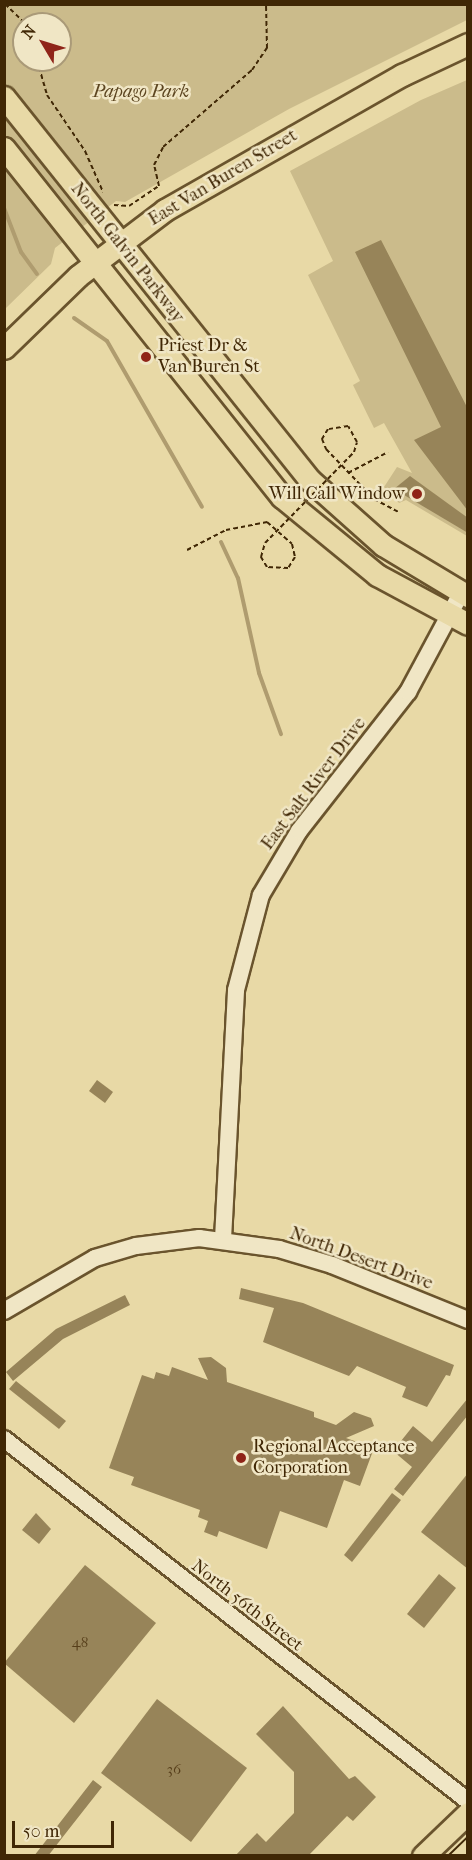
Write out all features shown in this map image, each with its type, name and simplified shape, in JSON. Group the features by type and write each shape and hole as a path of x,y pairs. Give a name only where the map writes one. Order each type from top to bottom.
{"main road":[{"name":"East Van Buren Street","path":"4,348 94,262 118,243 212,180 468,44"},
{"name":"North Galvin Parkway","path":"4,98 270,435 345,514 383,544 464,595"},
{"name":"North Galvin Parkway","path":"4,148 262,477 334,545 459,620"},
{"path":"423,1856 468,1813"}],"street":[{"name":"East Salt River Drive","path":"223,1239 236,990 261,895 299,831 408,692 459,620 464,595"},
{"name":"North Desert Drive","path":"4,1311 46,1283 110,1253 165,1241 223,1239 332,1265 468,1320"},
{"name":"North 56th Street","path":"4,1438 468,1801"}],"path":[{"path":"41,72 47,95 85,151 105,197 120,209 159,186 154,165 157,154 252,70 267,48 266,4"},
{"path":"187,550 237,527 273,525 281,531 288,538 295,549 288,568 267,567 262,550 265,543 273,535 281,526 314,494 338,469 346,461 354,452 355,434 339,424 328,429 322,439 326,449 336,460 342,467 381,505 398,512"},
{"path":"348,473 388,452"}],"green space":[{"name":"Papago Park","path":"5,5 467,5 467,20 289,109 125,202 116,201 55,248 51,264 5,309"},
{"path":"467,80 467,536 406,500 399,503 384,487 397,467 412,473 384,423 374,428 353,385 360,381 308,275 333,261 290,171 421,100"}],"building":[{"path":"381,240 468,409 468,511 414,440 441,427 355,252"},
{"path":"410,476 468,518 468,533 394,489"},
{"path":"97,1080 113,1092 105,1103 89,1091"},
{"path":"241,1288 303,1303 454,1365 450,1376 446,1375 427,1407 402,1397 406,1387 357,1366 349,1376 263,1342 274,1308 239,1299"},
{"path":"125,1295 130,1305 63,1339 13,1381 6,1372 56,1329"},
{"name":"Regional Acceptance Corporation","path":"211,1357 226,1368 227,1382 314,1412 314,1417 336,1425 354,1412 371,1418 374,1426 346,1438 374,1448 360,1486 344,1480 327,1528 280,1511 267,1549 219,1531 217,1537 204,1532 208,1521 198,1517 200,1510 131,1485 134,1477 109,1468 142,1375 154,1379 156,1372 169,1376 172,1367 208,1380 198,1358"},
{"path":"16,1381 66,1421 59,1429 9,1389"},
{"path":"468,1398 468,1415 403,1496 394,1489 412,1467 393,1451 413,1426 432,1442"},
{"path":"468,1473 468,1569 421,1532"},
{"path":"392,1493 401,1500 352,1562 344,1555"},
{"path":"36,1513 51,1529 39,1544 22,1530"},
{"path":"85,1565 156,1623 74,1723 4,1663"},
{"path":"439,1574 456,1588 424,1628 407,1614"},
{"path":"157,1699 247,1768 191,1842 101,1773"},
{"path":"283,1706 349,1779 355,1776 376,1797 353,1821 347,1816 308,1856 235,1856 257,1833 266,1842 294,1813 294,1772 256,1734"},
{"path":"93,1780 102,1787 48,1856 34,1856"}],"waterway":[{"path":"4,208 21,252 37,274"},
{"path":"74,318 107,341 202,507"},
{"path":"221,542 238,578 259,673 281,734"}],"tram line":[{"path":"448,1856 468,1837"}],"place":[{"name":"Priest Dr & Van Buren St","path":"146,357"},
{"name":"Will Call Window","path":"417,494"},
{"name":"Regional Acceptance Corporation","path":"241,1458"}]}
